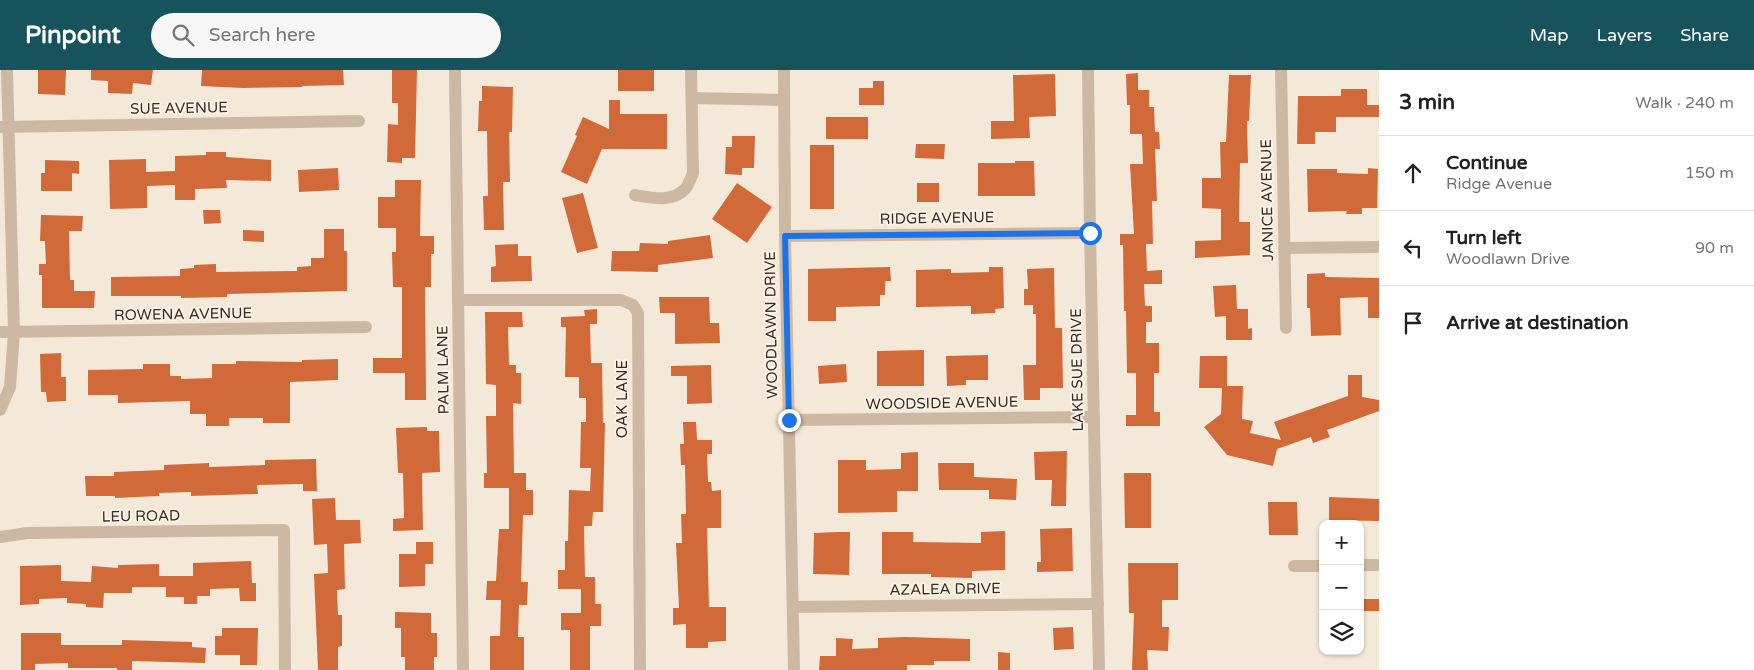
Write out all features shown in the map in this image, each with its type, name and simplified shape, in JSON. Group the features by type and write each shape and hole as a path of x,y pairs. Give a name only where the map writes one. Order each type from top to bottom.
{"street":[{"path":"0,410 10,387 14,333 4,127 7,70"},
{"name":"PALM LANE","path":"455,70 463,670"},
{"path":"635,195 660,199 674,196 687,188 693,173 691,70"},
{"name":"WOODLAWN DRIVE","path":"784,70 785,236 794,670"},
{"name":"LAKE SUE DRIVE","path":"1088,70 1099,670"},
{"name":"JANICE AVENUE","path":"1281,70 1286,328"},
{"path":"692,98 784,100"},
{"name":"SUE AVENUE","path":"4,127 359,121"},
{"name":"RIDGE AVENUE","path":"785,236 1090,233"},
{"path":"1284,248 1379,247"},
{"name":"OAK LANE","path":"458,300 621,300 632,305 638,313 640,670"},
{"name":"ROWENA AVENUE","path":"0,332 366,328"},
{"name":"WOODSIDE AVENUE","path":"789,420 1094,417"},
{"name":"LEU ROAD","path":"0,537 27,533 284,530 285,670"},
{"path":"1364,565 1379,565"},
{"path":"1294,566 1319,566"},
{"name":"AZALEA DRIVE","path":"793,607 1098,604"}],"building":[{"path":"38,70 66,70 65,95 38,94"},
{"path":"91,70 153,70 151,85 133,83 132,94 108,93 108,81 91,80"},
{"path":"202,70 343,70 344,85 243,88 201,86"},
{"path":"392,70 417,70 415,158 402,158 402,163 387,162 388,124 398,125 398,103 392,103"},
{"path":"618,70 654,70 654,91 618,91"},
{"path":"1138,73 1138,90 1149,90 1149,107 1154,107 1155,132 1159,132 1160,149 1155,149 1157,201 1152,201 1153,244 1146,244 1147,271 1162,270 1162,284 1144,284 1145,306 1152,306 1152,322 1146,322 1146,343 1159,343 1159,373 1154,373 1154,412 1160,412 1160,426 1126,426 1126,415 1136,415 1136,373 1127,373 1123,245 1120,245 1120,234 1134,234 1130,164 1143,164 1142,134 1130,134 1130,105 1127,105 1126,74"},
{"path":"1055,74 1056,116 1029,117 1030,138 991,139 991,121 1014,121 1013,75"},
{"path":"1229,75 1251,75 1249,121 1247,121 1248,163 1240,163 1239,222 1250,222 1250,255 1195,258 1195,241 1221,240 1221,209 1202,208 1202,178 1221,178 1220,142 1226,142"},
{"path":"873,81 884,81 884,105 859,105 859,88 873,88"},
{"path":"482,86 513,87 512,132 509,132 510,182 503,182 504,230 484,230 483,196 488,196 487,131 478,131 479,101 482,101"},
{"path":"1341,89 1367,89 1367,105 1379,105 1379,117 1336,117 1336,132 1315,132 1315,144 1297,144 1298,96 1341,96"},
{"path":"609,100 620,100 620,114 667,114 667,149 602,149 587,184 561,172 583,117 609,129"},
{"path":"826,117 868,117 868,139 826,139"},
{"path":"732,136 755,136 754,168 742,168 742,175 725,174 726,147 732,147"},
{"path":"916,144 945,144 944,159 915,158"},
{"path":"810,145 834,145 834,209 810,209"},
{"path":"206,152 226,152 226,157 271,160 271,181 226,180 227,188 195,189 195,200 175,200 175,185 147,186 147,208 110,209 109,160 146,159 146,172 175,171 175,156 206,155"},
{"path":"45,160 79,161 79,174 72,173 72,191 41,191 41,173 45,173"},
{"path":"1015,161 1034,161 1035,196 978,196 978,163 1015,163"},
{"path":"338,168 339,190 299,192 298,170"},
{"path":"1368,168 1378,169 1377,208 1362,208 1362,214 1346,214 1347,211 1308,212 1307,169 1337,169 1337,173 1368,174"},
{"path":"395,180 421,180 420,236 434,236 434,254 431,254 431,287 425,287 426,400 405,400 405,373 373,373 373,358 402,358 402,287 393,287 392,252 396,252 396,228 378,228 378,197 395,197"},
{"path":"737,183 772,207 747,243 712,219"},
{"path":"917,183 939,183 939,202 917,202"},
{"path":"583,193 598,248 577,253 562,198"},
{"path":"203,210 220,210 221,223 204,224"},
{"path":"41,215 83,216 82,231 69,231 70,280 74,280 74,291 95,291 94,308 42,308 42,275 39,275 39,264 46,264 45,241 40,241"},
{"path":"324,229 344,229 344,251 347,251 347,291 227,294 227,297 181,298 181,296 111,296 111,277 180,276 180,269 194,268 194,265 216,264 216,272 297,271 297,267 311,266 311,258 324,258"},
{"path":"243,230 264,231 264,242 243,241"},
{"path":"710,235 713,258 658,265 658,272 611,271 612,251 639,251 640,243 668,244 668,241"},
{"path":"518,244 518,256 531,256 532,281 491,282 491,267 496,266 495,245"},
{"path":"890,267 891,281 885,281 885,295 880,295 880,306 836,307 836,321 808,321 808,269"},
{"path":"989,267 1003,267 1004,308 995,309 995,313 971,314 971,306 916,307 916,270 951,269 951,273 989,272"},
{"path":"1054,268 1055,328 1062,328 1063,388 1040,388 1040,400 1024,400 1023,365 1036,365 1036,314 1033,314 1033,305 1024,305 1024,289 1028,289 1027,269"},
{"path":"1325,273 1325,277 1379,278 1379,318 1368,318 1368,297 1340,298 1341,335 1311,336 1310,308 1307,308 1307,274"},
{"path":"1236,285 1237,309 1248,309 1248,329 1252,328 1252,340 1226,340 1226,316 1215,317 1213,286"},
{"path":"659,297 709,297 710,323 719,323 720,343 675,344 675,313 660,313"},
{"path":"597,309 597,324 590,324 591,363 602,363 603,423 605,423 603,512 593,512 592,526 584,526 585,577 595,577 595,604 601,604 601,626 590,626 590,670 570,670 570,630 561,630 561,613 581,613 581,589 558,589 558,570 565,570 565,541 568,541 569,490 590,491 591,468 580,468 581,422 586,422 586,398 579,398 579,377 565,377 566,327 561,327 561,317 585,316 584,310"},
{"path":"485,312 522,312 523,327 508,327 509,365 516,365 516,373 521,373 521,404 513,403 514,473 526,473 526,490 533,490 533,515 523,515 521,582 528,582 527,605 519,605 518,637 524,637 524,670 490,670 490,636 500,636 501,600 486,600 487,581 496,581 499,529 509,529 509,488 484,488 484,473 487,473 486,416 496,416 496,385 486,384"},
{"path":"924,350 924,386 877,386 877,351"},
{"path":"61,353 61,377 66,377 66,401 47,402 46,392 41,392 40,354"},
{"path":"988,355 988,380 966,380 966,385 947,386 946,356"},
{"path":"1200,356 1227,356 1227,386 1243,386 1242,419 1253,421 1250,433 1281,440 1274,422 1348,396 1348,375 1362,375 1362,397 1379,400 1379,411 1327,430 1330,437 1313,443 1311,437 1277,449 1273,466 1227,455 1204,427 1221,414 1222,388 1199,388"},
{"path":"338,359 338,380 290,382 290,423 263,423 263,418 229,418 229,426 206,426 206,414 190,414 190,401 118,403 118,395 88,395 88,370 143,369 143,364 170,364 170,376 181,376 181,379 212,378 212,364 236,364 236,361 302,362 302,360"},
{"path":"846,364 847,382 819,384 818,366"},
{"path":"711,365 712,403 687,404 687,376 671,376 671,366"},
{"path":"683,422 696,422 697,440 712,440 712,454 707,454 708,482 711,482 712,491 721,490 721,528 707,528 709,607 726,607 726,641 708,642 708,648 686,648 686,624 673,625 673,608 679,608 676,543 682,543 681,514 686,514 685,465 681,465 680,444 684,444"},
{"path":"427,427 427,431 439,431 440,472 422,473 423,530 393,531 393,519 404,518 403,473 398,473 396,428"},
{"path":"1067,451 1066,506 1051,506 1052,480 1035,480 1034,452"},
{"path":"918,452 918,491 897,491 897,512 838,513 838,460 866,460 866,470 901,469 901,453"},
{"path":"316,459 317,491 303,491 303,484 257,485 258,494 191,496 191,492 159,493 159,496 115,498 115,496 86,496 85,476 114,476 114,472 164,470 164,465 209,463 209,467 265,465 265,460"},
{"path":"938,463 974,463 974,477 1017,479 1016,500 989,499 989,490 939,490"},
{"path":"1124,473 1151,473 1151,528 1125,528"},
{"path":"1329,497 1379,499 1379,521 1329,520"},
{"path":"335,498 336,520 360,520 361,543 344,544 345,589 337,590 338,615 342,615 342,646 338,647 338,670 318,670 314,574 328,573 327,544 314,545 312,499"},
{"path":"1268,502 1297,502 1298,535 1269,535"},
{"path":"1072,528 1073,571 1037,572 1037,562 1041,562 1040,529"},
{"path":"1005,531 1005,570 972,571 972,578 931,577 931,574 882,574 882,532 913,532 913,542 981,543 981,532"},
{"path":"850,532 849,575 813,574 814,533"},
{"path":"416,542 433,542 433,564 425,564 425,586 399,587 399,554 416,554"},
{"path":"251,561 252,583 256,583 256,601 240,601 239,588 210,589 210,596 197,596 197,604 184,604 184,597 166,597 166,587 132,587 132,593 104,593 103,608 86,607 86,604 67,603 67,598 39,599 39,604 20,605 20,566 61,565 61,581 91,582 92,566 118,568 118,565 159,564 159,576 193,576 193,563"},
{"path":"1128,563 1178,563 1178,600 1162,600 1162,627 1169,627 1168,651 1147,650 1148,670 1132,670 1134,613 1129,613"},
{"path":"1364,599 1379,599 1379,611 1364,611"},
{"path":"395,612 431,613 431,633 437,633 437,657 434,657 434,670 405,670 405,657 401,657 401,628 395,628"},
{"path":"1073,627 1074,649 1054,650 1053,628"},
{"path":"222,628 258,628 257,665 240,665 240,655 215,655 215,636 222,636"},
{"path":"21,633 61,633 61,645 122,645 122,640 192,642 192,647 206,648 205,663 132,661 132,670 117,670 117,668 68,668 68,663 35,664 35,670 21,670"},
{"path":"836,638 853,639 852,649 878,648 878,638 970,639 970,661 934,661 934,665 907,665 907,670 819,670 820,656 836,656"},
{"path":"998,652 1010,653 1010,670 998,670"}],"route":[{"path":"789,420 785,236 1090,233"}]}
